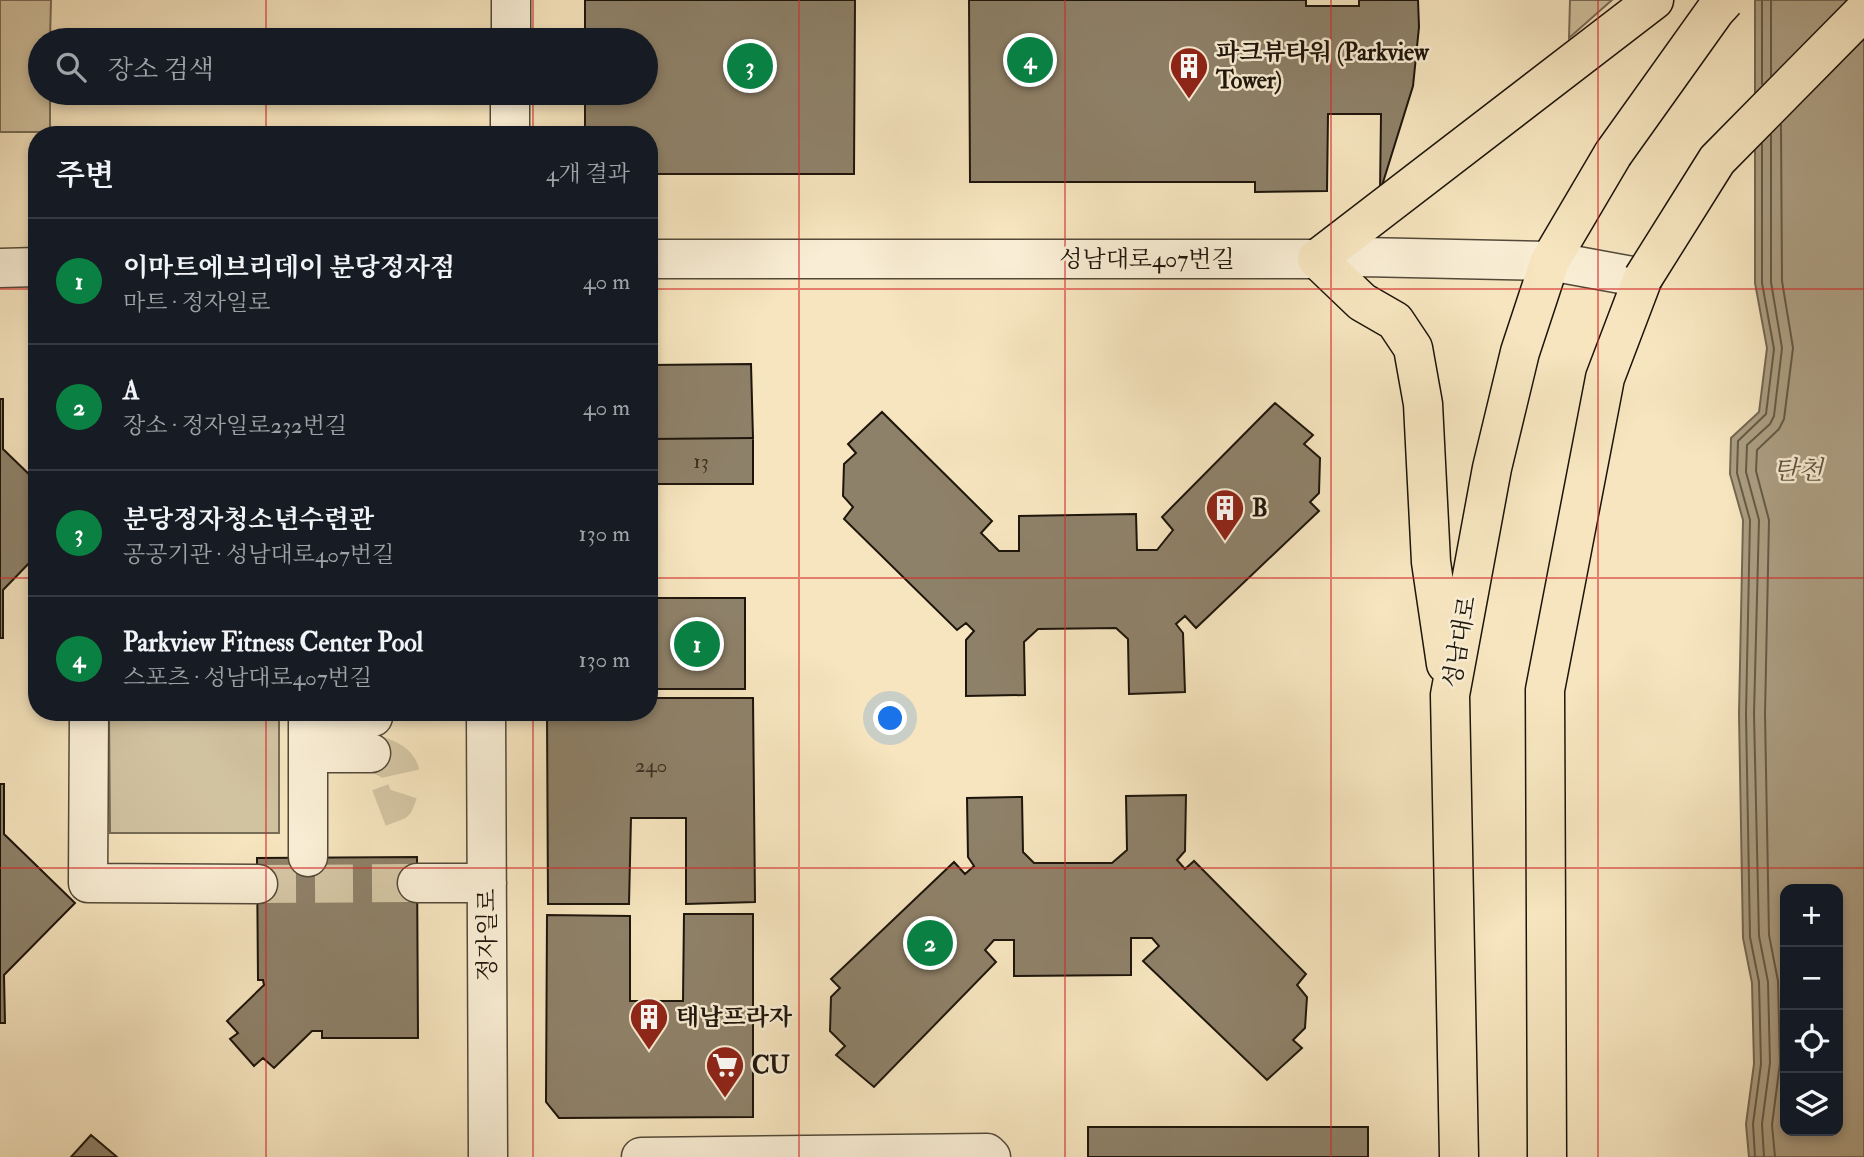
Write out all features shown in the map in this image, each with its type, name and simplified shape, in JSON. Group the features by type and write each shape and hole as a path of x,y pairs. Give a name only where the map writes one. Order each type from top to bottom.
{"main road":[{"name":"성남대로","path":"1459,1157 1450,695 1492,468 1520,352 1550,261 1613,154 1725,0"},
{"path":"1450,695 1431,562 1423,404 1413,348 1395,321 1362,302 1317,259 1651,2"},
{"path":"1547,1157 1545,690 1605,379 1643,278 1717,160 1864,11"}],"street":[{"path":"511,0 511,28"},
{"path":"510,105 510,126"},
{"name":"성남대로407번길","path":"658,259 1363,257 1550,261 1643,278"},
{"path":"0,268 28,267"},
{"path":"89,721 88,884 258,884"},
{"name":"정자일로","path":"486,721 488,1157"},
{"path":"308,858 308,728 372,735"},
{"path":"417,884 487,884"},
{"path":"641,1157 987,1153 991,1157"}],"shaded area":[{"path":"0,0 51,0 50,28 28,28 28,105 50,105 50,126 28,126 28,132 0,132"},
{"path":"1570,0 1612,0 1569,38"},
{"path":"109,721 279,721 279,833 110,833"}],"water":[{"name":"탄천","path":"1755,0 1864,0 1864,1157 1749,1157 1746,1124 1754,1064 1752,983 1743,938 1739,714 1743,520 1730,474 1731,438 1759,412 1767,348 1755,283"}],"building":[{"path":"585,0 855,0 854,174 658,174 658,126 585,126 585,105 658,105 658,28 585,28"},
{"name":"파크뷰타워 (Parkview Tower)","path":"969,0 1306,0 1306,6 1359,6 1359,0 1418,0 1419,27 1413,86 1380,192 1381,114 1328,114 1327,191 1255,192 1255,182 970,182"},
{"path":"751,364 753,438 658,439 658,365"},
{"path":"0,399 3,399 3,449 28,473 28,564 3,590 3,638 0,638"},
{"name":"B","path":"1275,403 1313,435 1304,444 1320,458 1319,493 1310,502 1319,511 1196,628 1185,616 1176,624 1183,633 1185,692 1129,694 1128,639 1116,628 1038,629 1024,642 1025,695 966,696 966,640 974,631 966,623 957,630 844,519 853,507 843,496 844,464 856,453 848,444 882,412 992,521 981,533 999,551 1019,551 1019,516 1136,514 1137,550 1157,550 1173,530 1162,517"},
{"path":"753,438 753,484 658,484 658,439"},
{"path":"658,598 745,598 745,689 658,689"},
{"path":"658,698 753,698 755,902 686,904 686,818 631,818 629,904 548,904 547,721 658,721"},
{"path":"0,784 4,784 4,834 75,903 4,975 5,1023 0,1023"},
{"path":"1186,795 1185,851 1177,860 1185,869 1194,861 1306,974 1297,985 1307,997 1305,1028 1293,1040 1302,1048 1267,1080 1143,961 1159,946 1152,938 1131,938 1131,975 1014,976 1014,940 994,940 985,950 996,962 874,1087 836,1055 845,1046 830,1031 831,997 840,988 831,979 954,862 965,874 974,866 968,857 967,798 1022,797 1023,852 1034,863 1112,863 1127,850 1126,796"},
{"path":"417,857 418,1038 322,1038 322,1031 312,1031 274,1068 263,1058 254,1066 230,1039 238,1033 227,1021 264,985 263,980 258,980 257,858"},
{"name":"태남프라자","path":"684,914 753,914 753,1117 559,1118 546,1102 547,915 630,916 630,1001 683,1001"},
{"path":"1088,1127 1368,1127 1368,1157 1088,1157"},
{"path":"91,1135 117,1157 71,1157"}],"tunnel":[{"path":"371,753 390,760 400,770 401,776 395,802 379,808"},
{"path":"258,884 417,883"}],"place":[{"name":"Parkview Fitness Center Pool","path":"1030,60"},
{"name":"분당정자청소년수련관","path":"750,66"},
{"name":"파크뷰타워 (Parkview Tower)","path":"1189,100"},
{"name":"B","path":"1225,542"},
{"name":"이마트에브리데이 분당정자점","path":"697,644"},
{"name":"A","path":"930,943"},
{"name":"태남프라자","path":"649,1051"},
{"name":"CU","path":"725,1099"}]}
